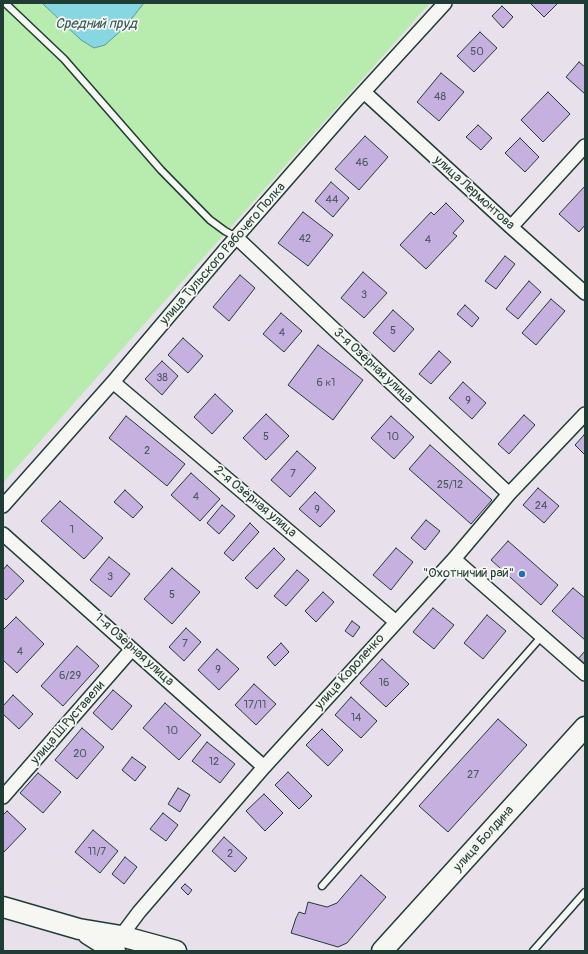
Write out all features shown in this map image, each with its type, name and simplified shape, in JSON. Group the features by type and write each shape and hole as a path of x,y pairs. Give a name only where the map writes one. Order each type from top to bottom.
{"main road":[{"name":"улица Болдина","path":"382,951 585,727"},
{"path":"3,907 79,929 118,943 176,951"}],"street":[{"name":"улица Тульского Рабочего Полка","path":"3,506 114,382 236,237 364,92 446,3"},
{"name":"улица Лермонтова","path":"364,92 585,293"},
{"path":"511,227 585,146"},
{"name":"3-я Озёрная улица","path":"236,237 510,494"},
{"name":"2-я Озёрная улица","path":"114,382 396,622"},
{"name":"улица Короленко","path":"118,943 139,912 264,767 454,560 510,494 585,414"},
{"name":"1-я Озёрная улица","path":"3,534 264,767"},
{"path":"454,560 585,674"},
{"name":"улица Ш.Руставели","path":"3,797 132,649"}],"lane":[{"path":"5,3 64,59 161,170 210,220 236,237"},
{"path":"322,886 542,636"},
{"path":"533,951 585,892"}],"green space":[{"path":"3,3 430,3 3,483"}],"water":[{"name":"Средний пруд","path":"42,3 144,3 125,27 105,45 94,48 81,40"}],"building":[{"path":"530,3 558,3 544,17"},
{"path":"502,6 513,17 503,28 492,16"},
{"path":"480,32 497,48 474,72 457,56"},
{"path":"579,62 585,67 585,94 566,77"},
{"path":"441,73 464,92 439,121 417,102"},
{"path":"548,92 570,114 543,142 521,120"},
{"path":"478,125 492,138 481,150 466,137"},
{"path":"365,136 388,157 359,190 335,169"},
{"path":"520,138 539,157 525,172 505,153"},
{"path":"331,182 349,198 333,217 315,201"},
{"path":"585,186 585,225 579,232 559,214"},
{"path":"446,203 464,221 453,233 457,236 426,269 400,245 431,212 434,215"},
{"path":"303,212 333,235 308,266 278,243"},
{"path":"505,256 515,264 496,289 485,281"},
{"path":"363,272 387,293 364,318 341,298"},
{"path":"240,275 255,288 229,321 213,307"},
{"path":"529,281 541,292 518,319 506,309"},
{"path":"551,299 565,311 536,345 522,333"},
{"path":"465,305 479,318 472,327 457,314"},
{"path":"393,310 414,329 394,352 373,333"},
{"path":"281,313 302,331 284,352 263,334"},
{"path":"183,338 203,356 188,373 168,355"},
{"path":"318,345 363,380 333,420 288,385"},
{"path":"439,351 451,362 431,384 419,374"},
{"path":"162,361 178,376 162,395 145,379"},
{"path":"463,382 486,403 472,419 449,398"},
{"path":"215,394 233,411 212,434 194,417"},
{"path":"266,414 289,436 266,460 243,438"},
{"path":"524,415 535,425 509,454 498,444"},
{"path":"126,416 185,464 167,486 109,438"},
{"path":"391,416 414,437 394,459 371,438"},
{"path":"584,435 585,436 585,455 575,445"},
{"path":"430,445 492,500 471,524 409,469"},
{"path":"297,451 316,468 290,497 271,480"},
{"path":"191,473 220,499 200,521 171,495"},
{"path":"538,488 559,506 544,523 523,505"},
{"path":"125,490 143,507 133,518 114,502"},
{"path":"315,492 335,511 320,527 299,509"},
{"path":"60,501 103,538 84,559 41,521"},
{"path":"222,505 235,516 219,534 207,523"},
{"path":"426,520 440,531 425,550 411,538"},
{"path":"250,523 259,532 233,561 224,553"},
{"path":"508,541 558,585 541,605 491,560"},
{"path":"274,548 285,559 257,589 245,578"},
{"path":"396,548 413,562 391,590 373,575"},
{"path":"109,557 130,574 111,597 90,580"},
{"path":"7,565 24,581 6,600 3,597 3,570"},
{"path":"172,568 200,592 172,624 144,599"},
{"path":"297,570 309,580 286,606 274,596"},
{"path":"573,588 585,598 585,640 552,611"},
{"path":"323,592 334,602 316,622 305,611"},
{"path":"433,608 454,625 434,649 413,632"},
{"path":"487,615 506,631 483,659 464,643"},
{"path":"16,617 44,644 17,673 3,660 3,630"},
{"path":"352,621 360,627 353,637 345,631"},
{"path":"186,628 201,642 184,661 169,647"},
{"path":"281,643 289,652 275,666 267,657"},
{"path":"77,646 99,666 63,706 41,686"},
{"path":"217,649 239,669 219,690 198,670"},
{"path":"585,651 585,667 577,660"},
{"path":"382,659 409,684 386,707 360,683"},
{"path":"254,684 276,704 256,725 235,705"},
{"path":"113,690 132,706 112,730 93,713"},
{"path":"13,695 33,714 19,729 3,714 3,706"},
{"path":"351,697 377,721 361,738 335,715"},
{"path":"165,703 201,735 179,760 143,728"},
{"path":"498,719 527,745 448,832 419,806"},
{"path":"82,728 104,747 77,779 55,760"},
{"path":"322,729 343,750 328,766 306,745"},
{"path":"207,742 235,764 220,783 192,761"},
{"path":"132,757 146,767 135,781 122,770"},
{"path":"288,772 312,796 299,809 275,785"},
{"path":"38,773 61,792 43,813 20,793"},
{"path":"178,788 190,795 180,812 168,804"},
{"path":"264,794 283,813 265,831 246,811"},
{"path":"7,811 26,829 4,852 3,815"},
{"path":"163,813 178,825 166,841 150,829"},
{"path":"93,830 118,851 100,873 75,852"},
{"path":"224,837 247,858 235,872 212,851"},
{"path":"125,857 137,867 124,884 112,874"},
{"path":"361,875 386,897 347,943 338,947 291,933 299,912 305,914 308,902 327,907 337,903"},
{"path":"185,884 192,890 188,895 181,888"}],"place":[{"name":"\"Охотничий рай\"","path":"522,574"}]}
